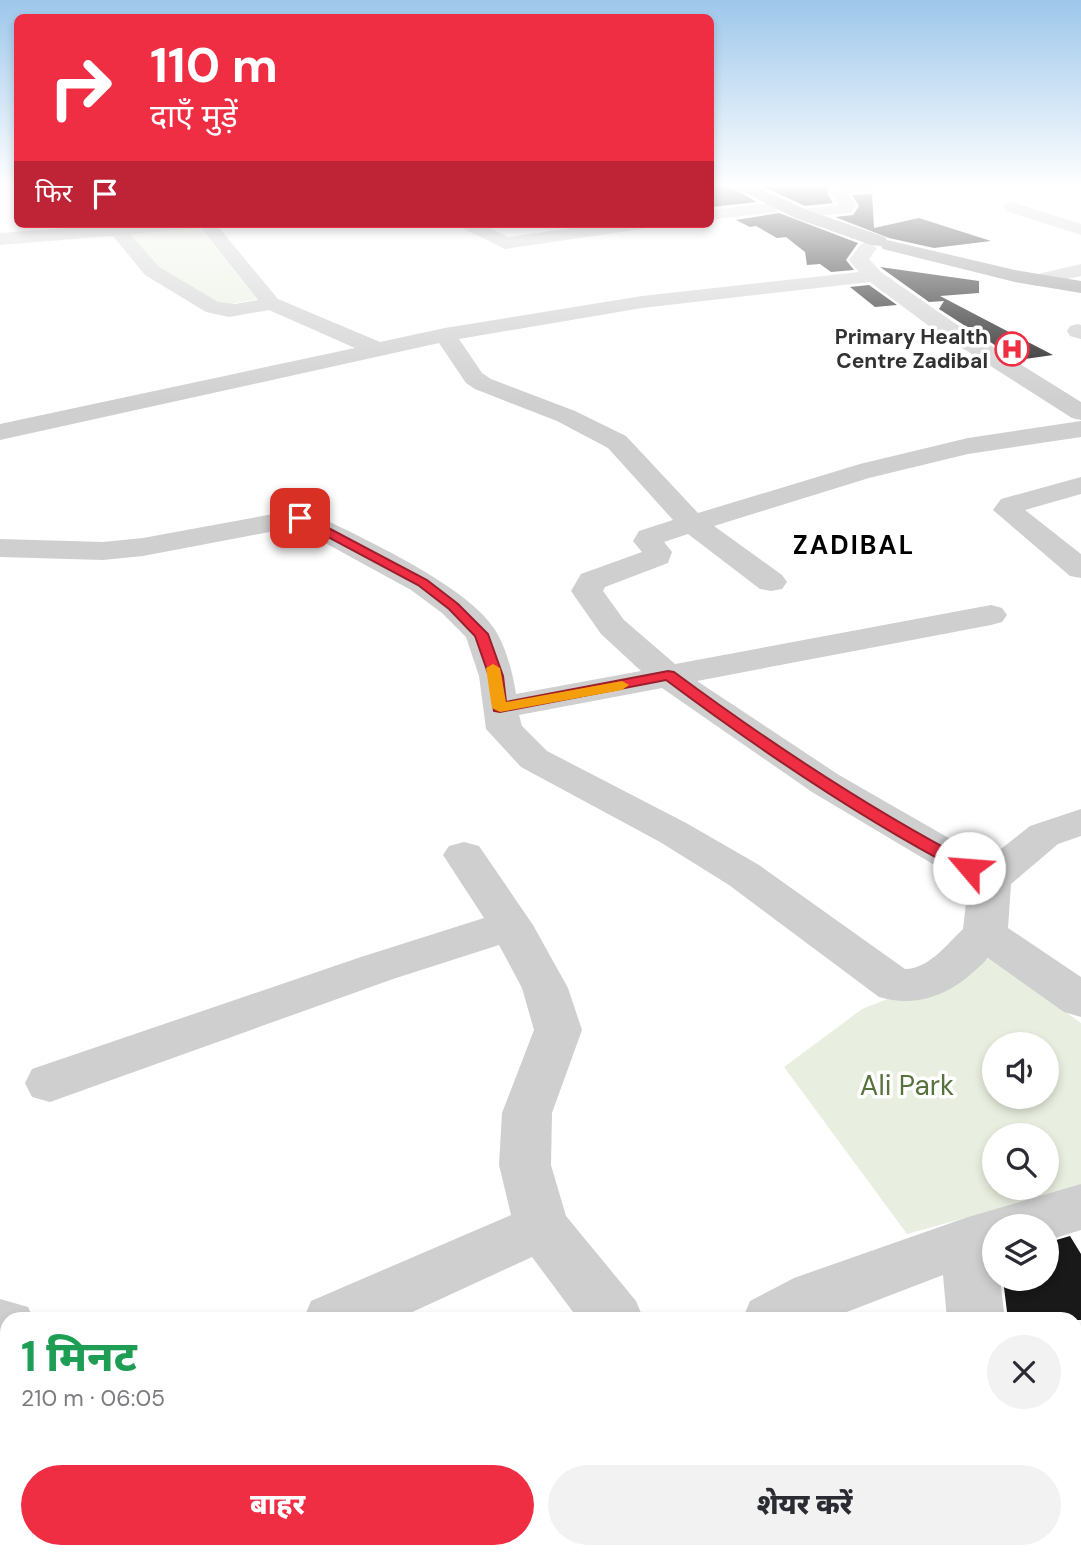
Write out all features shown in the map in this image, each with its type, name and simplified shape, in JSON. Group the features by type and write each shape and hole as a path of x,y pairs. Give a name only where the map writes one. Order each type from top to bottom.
{"highway":[{"path":"920,258 963,270 1081,287"}],"street":[{"path":"136,258 174,288 216,309 235,310 271,303"},
{"path":"234,258 271,303 377,349"},
{"path":"861,258 859,260 874,276 945,327 1081,413"},
{"path":"1035,280 1081,270"},
{"path":"0,432 445,335 642,302 874,276"},
{"path":"445,335 474,378 483,384 566,416 617,442 692,524 771,582"},
{"path":"990,879 906,835 733,723 668,676 616,631 593,604 587,592 592,581 657,556 648,541 649,537 883,466 968,446 1081,429"},
{"path":"1081,485 1011,505 1007,510 1081,569"},
{"path":"0,548 103,551 300,518 422,583 453,607 481,634 496,676 503,729 534,759 674,833 744,875 895,985 915,987 933,982 985,934 990,879 1044,835 1081,822"},
{"path":"500,708 991,615"},
{"path":"464,855 511,925 545,988 558,1030 527,1113 525,1165 541,1227 609,1312"},
{"path":"50,1083 377,968 511,925"},
{"path":"985,934 1081,1000"},
{"path":"1058,1214 1081,1207"},
{"path":"350,1312 541,1227"},
{"path":"785,1312 814,1296 982,1237"},
{"path":"977,1312 982,1288"}],"green space":[{"path":"146,258 224,258 257,299 220,306 158,271"},
{"name":"Ali Park","path":"991,958 1081,1023 1081,1186 1059,1192 1059,1123 982,1123 982,1200 1030,1200 907,1234 784,1067 862,1009"}],"building":[{"path":"806,258 848,258 846,260 854,270 831,272 820,264 807,265"},
{"path":"880,267 979,281 979,293 940,296 1053,355 1018,360 939,309 944,301 929,302"},
{"path":"869,285 897,305 875,307 850,287"},
{"path":"1070,1236 1081,1254 1081,1312 1007,1312 1004,1291 1059,1291 1059,1239"}],"slow traffic":[{"path":"493,668 500,708 622,685"}],"place":[{"name":"Primary Health Centre Zadibal","path":"1012,349"}],"district":[{"name":"ZADIBAL","path":"854,545"}],"route":[{"path":"300,518 422,583 453,607 481,634 496,676 500,708 668,676 817,779 906,835 969,868"}]}
